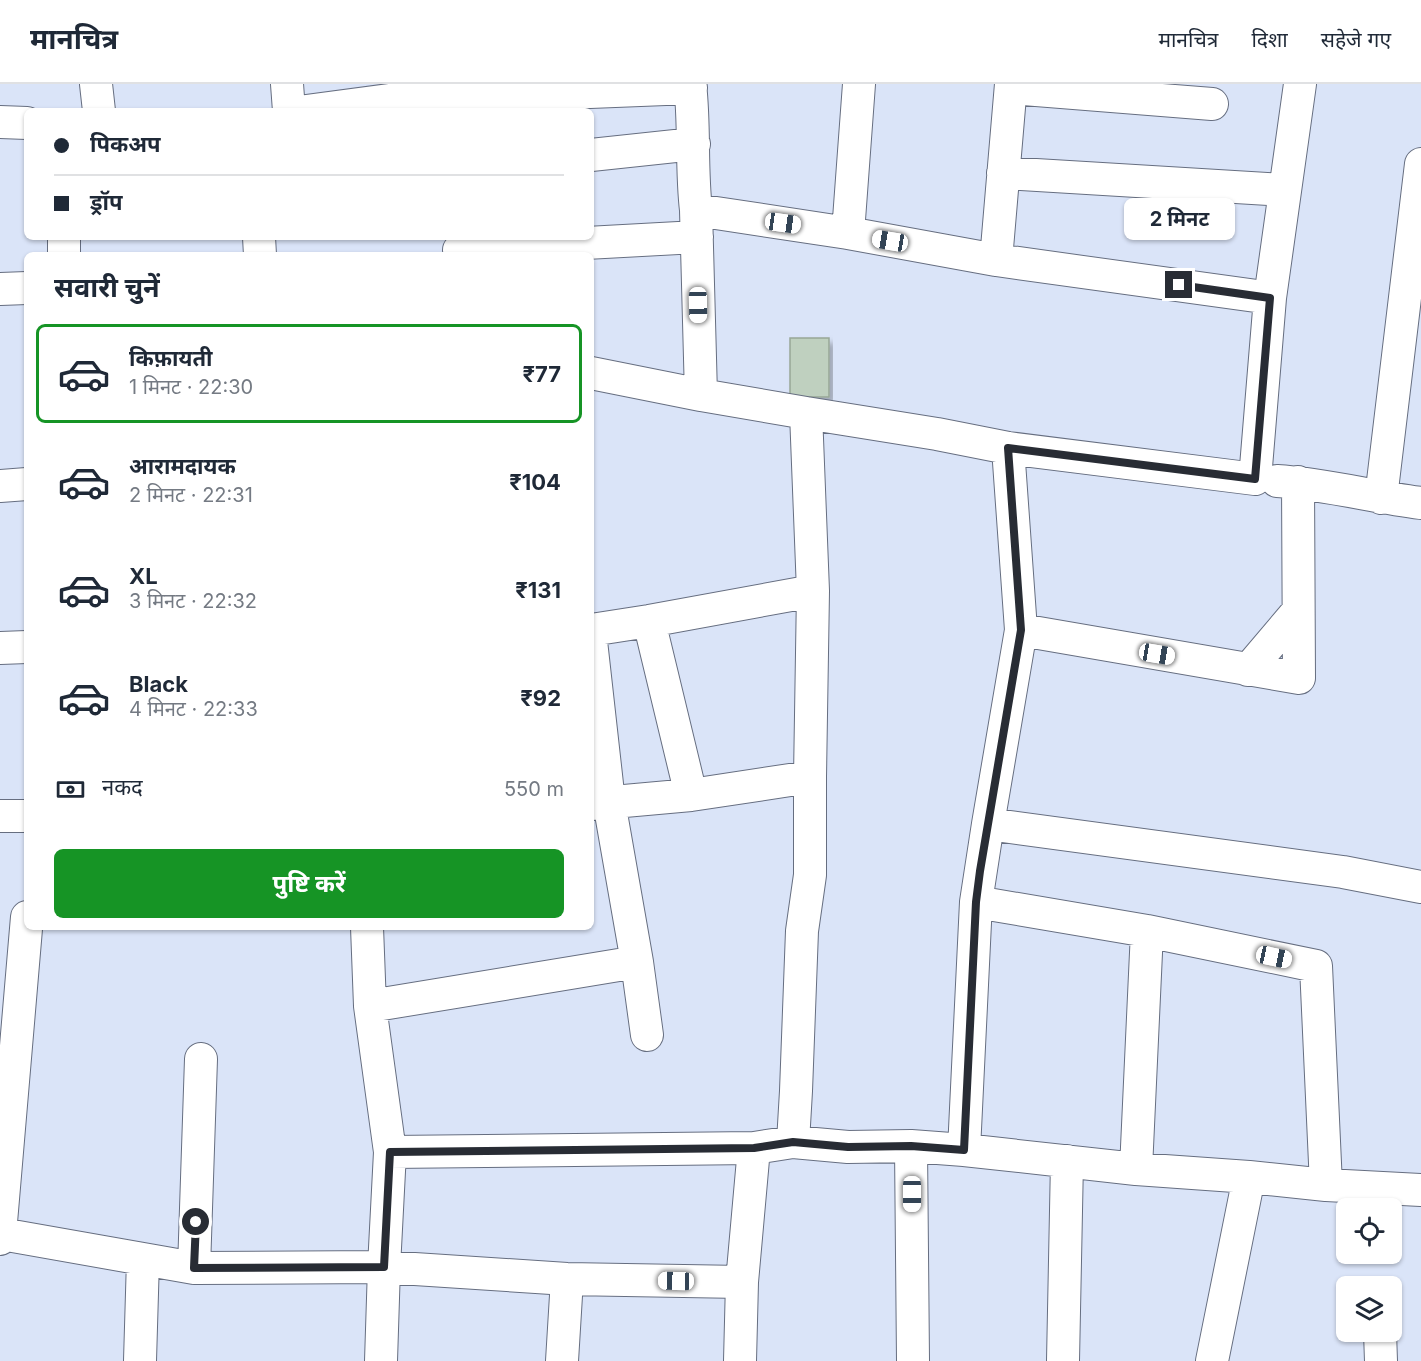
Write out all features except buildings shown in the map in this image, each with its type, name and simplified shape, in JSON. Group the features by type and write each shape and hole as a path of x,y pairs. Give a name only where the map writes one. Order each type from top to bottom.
{"street":[{"path":"96,84 99,108"},
{"path":"287,84 289,108"},
{"path":"848,233 859,84"},
{"path":"1255,479 1270,298 1300,84"},
{"path":"329,108 389,100 690,86 694,144 693,184 700,395"},
{"path":"996,260 1011,86 1212,104"},
{"path":"0,122 24,123"},
{"path":"594,155 694,144"},
{"path":"1381,498 1421,164"},
{"path":"1003,173 1285,190"},
{"path":"594,235 696,224 848,233 996,260 1270,298"},
{"path":"459,250 550,240"},
{"path":"0,289 24,288"},
{"path":"594,374 700,395 1008,448 1255,479 1298,482 1381,498 1421,503"},
{"path":"793,1142 802,931 810,875 813,591 806,413"},
{"path":"964,1150 976,902 1021,630 1008,448"},
{"path":"1021,630 1299,678 1298,482"},
{"path":"0,486 24,484"},
{"path":"594,630 813,591"},
{"path":"1248,670 1298,611"},
{"path":"649,621 691,795"},
{"path":"0,648 24,647"},
{"path":"594,694 600,803 637,962 647,1035"},
{"path":"600,803 691,795 810,777"},
{"path":"0,816 24,816"},
{"path":"988,824 1343,872 1421,887"},
{"path":"976,902 1147,931 1317,966 1326,1185"},
{"path":"0,1239 8,1057 25,930"},
{"path":"367,930 370,1006 390,1152 381,1361"},
{"path":"1136,1169 1147,931"},
{"path":"370,1006 637,962"},
{"path":"194,1268 201,1059"},
{"path":"390,1152 754,1148 793,1142 848,1147 911,1146 1136,1169 1326,1185 1421,1190"},
{"path":"911,1146 913,1361"},
{"path":"740,1361 742,1282 754,1148"},
{"path":"1063,1361 1067,1161"},
{"path":"1212,1361 1249,1178"},
{"path":"0,1234 194,1268 384,1267 567,1279 742,1282"},
{"path":"140,1361 143,1259"},
{"path":"562,1361 567,1279"},
{"path":"1380,1342 1381,1361"}],"route":[{"path":"196,1222 194,1268 384,1267 390,1152 754,1148 793,1142 848,1147 911,1146 964,1150 976,902 1021,630 1008,448 1255,479 1270,298 1179,285"}]}
